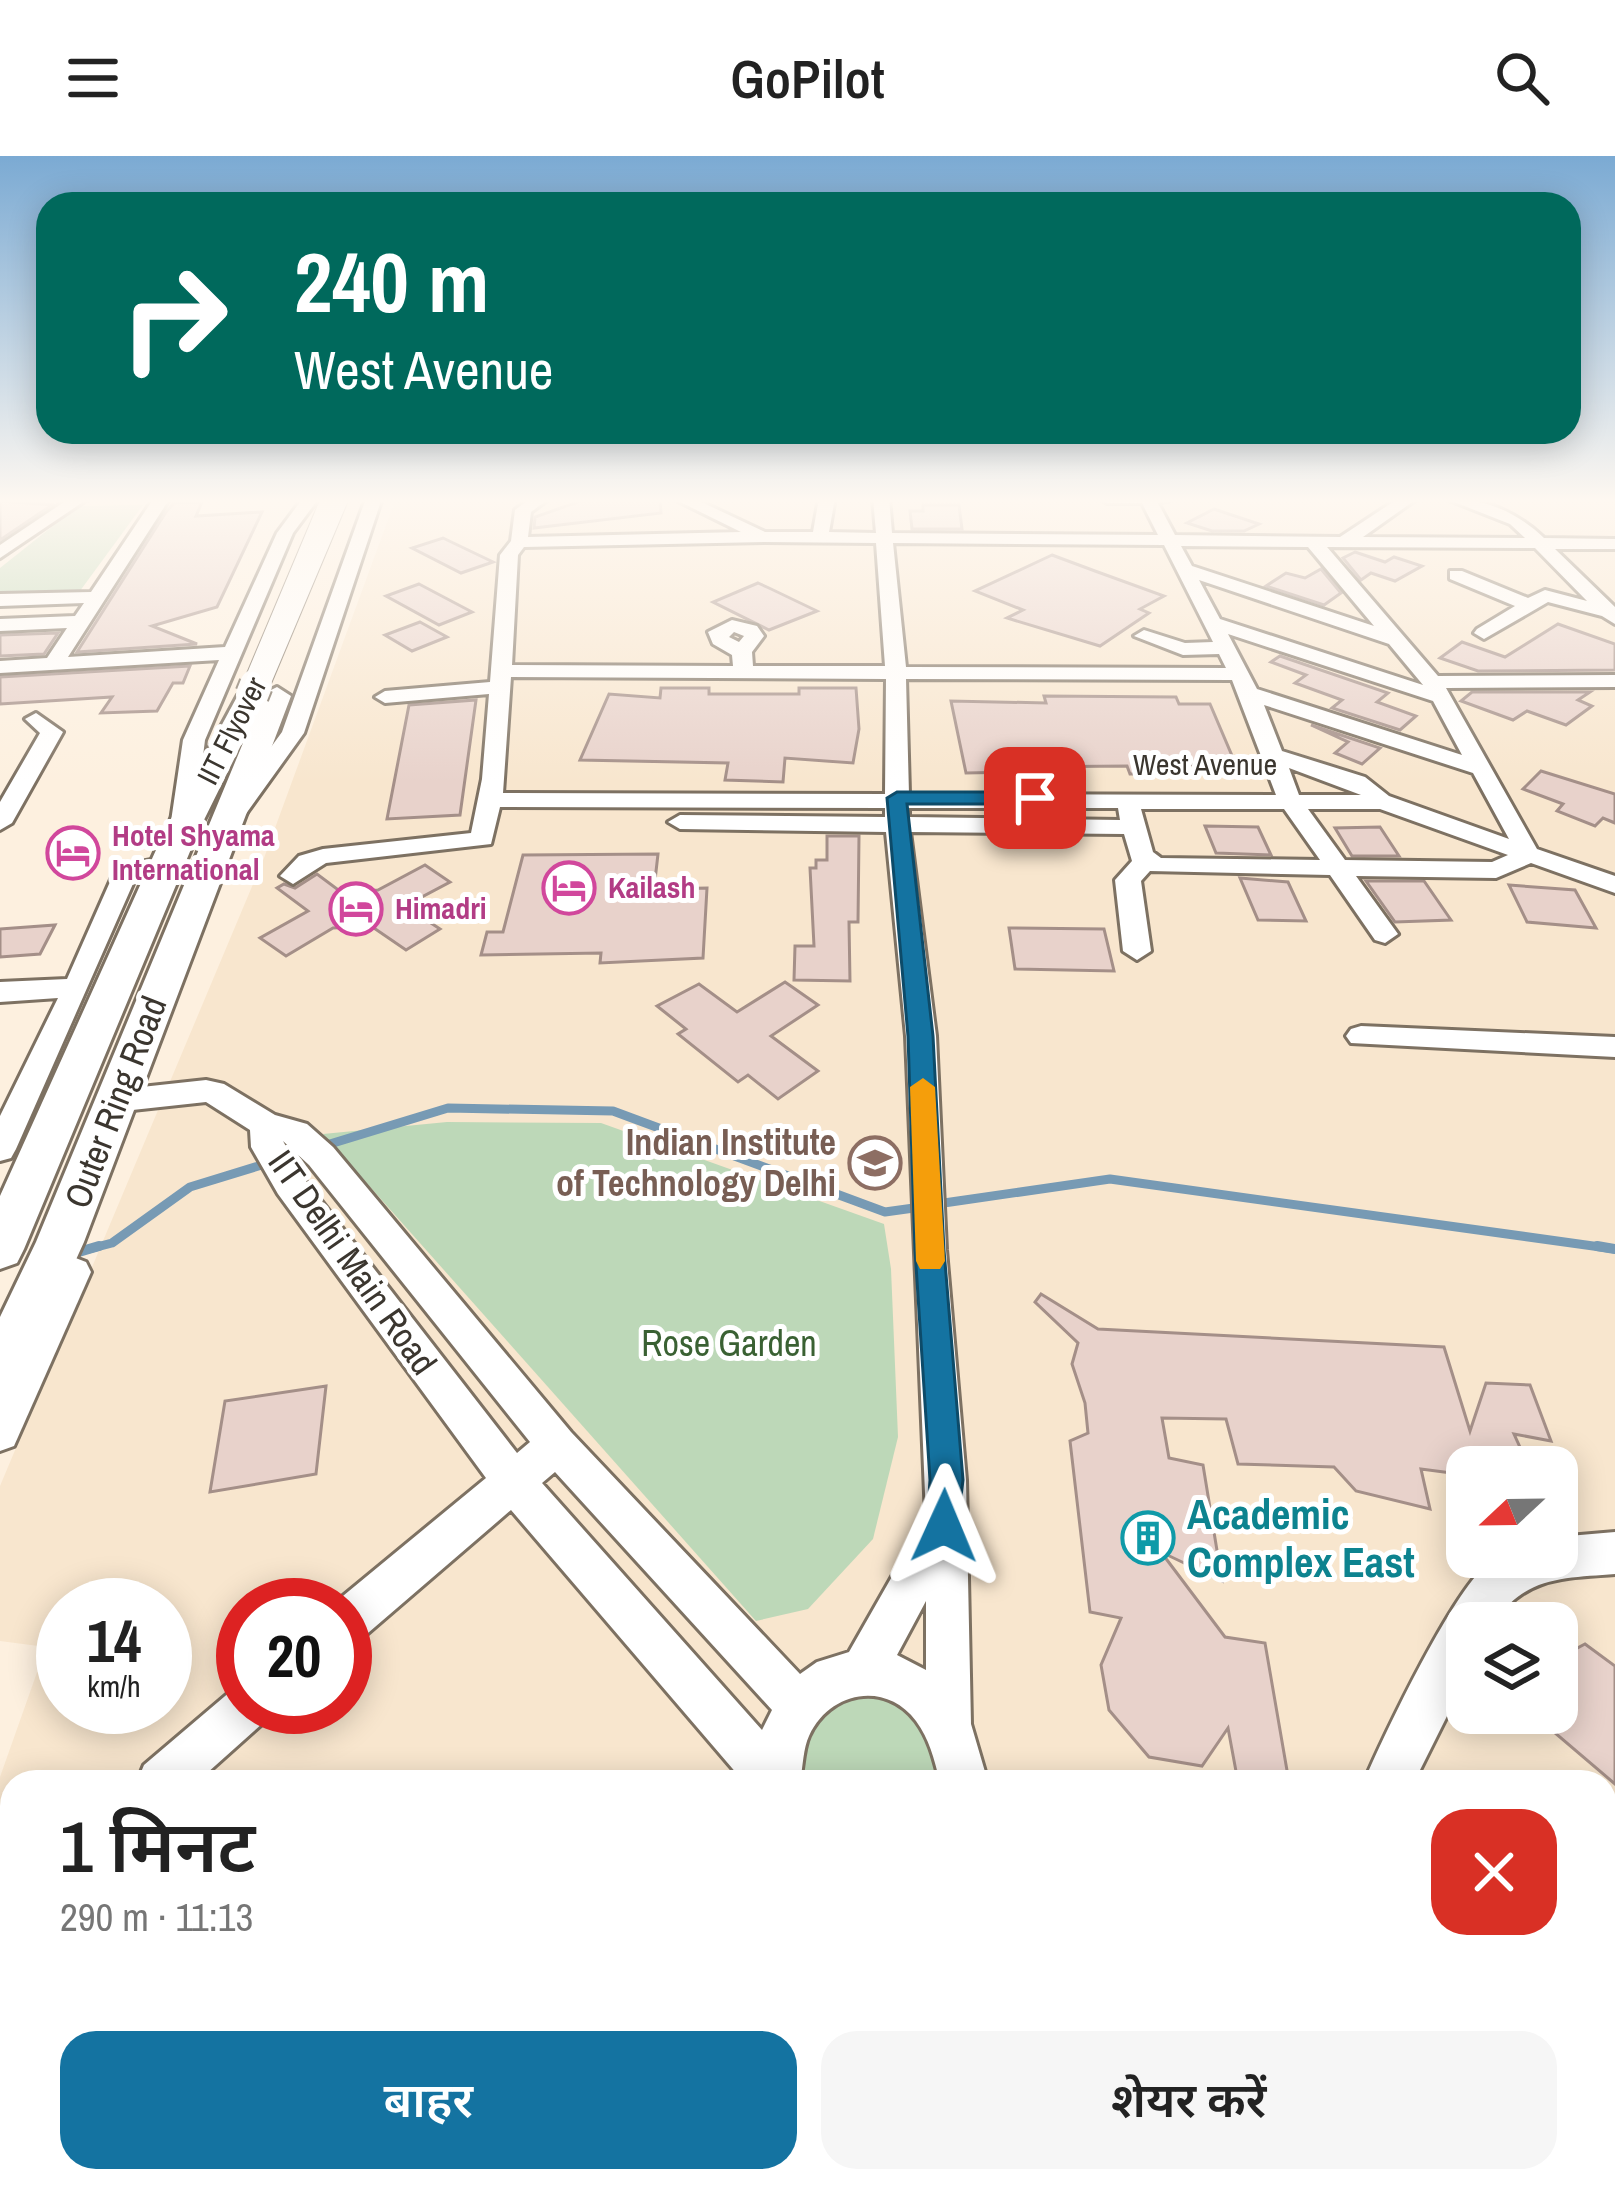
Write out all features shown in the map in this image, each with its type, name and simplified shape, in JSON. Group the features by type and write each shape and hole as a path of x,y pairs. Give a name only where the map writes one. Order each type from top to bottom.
{"main road":[{"name":"IIT Flyover","path":"265,696 301,593"},
{"name":"IIT Flyover","path":"191,842 311,593"},
{"name":"Outer Ring Road","path":"0,1248 65,1100 191,842"},
{"name":"Outer Ring Road","path":"0,1371 60,1242 114,1101 191,842"}],"street":[{"path":"52,664 100,593"},
{"path":"191,842 194,740 258,593"},
{"path":"0,1149 77,988 126,871 191,842 293,733 340,593"},
{"path":"293,875 308,861 323,856 482,838 489,810 507,593"},
{"path":"889,593 896,673 897,810 921,1036 946,1480 949,1721 963,1770"},
{"path":"1198,593 1244,683 1289,799 1385,934"},
{"path":"1255,593 1395,640"},
{"path":"1137,951 1128,880 1145,862 1336,870 1496,870 1527,856 1436,689 1356,593"},
{"path":"1499,593 1528,605"},
{"path":"1589,593 1611,615"},
{"path":"0,600 97,597"},
{"path":"1484,633 1539,597 1554,597 1611,615"},
{"path":"0,625 81,622"},
{"path":"1214,623 1436,689 1615,681"},
{"path":"1144,636 1184,649 1225,648"},
{"path":"0,667 231,653"},
{"path":"385,697 502,679 742,662 896,673 1244,683 1481,769"},
{"path":"0,823 52,732 52,727 36,718"},
{"path":"1274,757 1357,782 1383,802"},
{"path":"1127,798 1145,862"},
{"name":"West Avenue","path":"489,810 897,810 1127,798 1383,802 1615,885"},
{"name":"West Avenue","path":"897,810 1134,827"},
{"path":"0,992 77,988"},
{"path":"1361,1036 1615,1047"},
{"name":"IIT Delhi Main Road","path":"114,1101 206,1091 237,1100 512,1480 766,1770"},
{"path":"23,1100 65,1100"},
{"name":"IIT Delhi Main Road","path":"272,1149 296,1132 313,1148 557,1445 798,1705"},
{"path":"0,1433 73,1272"},
{"path":"372,1600 557,1445"},
{"path":"864,1670 944,1526"},
{"path":"1483,1602 1498,1578 1514,1566 1615,1553"},
{"path":"1394,1770 1446,1669"},
{"path":"776,1770 777,1755 798,1705 839,1674 864,1670 912,1683 949,1721"},
{"path":"188,1770 222,1734"}],"shaded area":[{"name":"Indian Institute of Technology Delhi","path":"361,593 1615,593 1615,1770 2,1770 36,1675 36,1734 192,1734 192,1578 36,1578 36,1646 0,1641 0,1486 264,858"}],"green space":[{"path":"0,593 78,593 77,595 0,598"},
{"name":"Rose Garden","path":"447,1122 601,1123 884,1224 891,1269 898,1437 873,1539 808,1609 756,1621 323,1134"},
{"path":"860,1691 914,1706 943,1770 798,1770 805,1735 830,1708"}],"building":[{"path":"114,593 224,593 217,607 152,626 197,644 77,652"},
{"path":"436,593 472,612 439,625 386,596"},
{"path":"734,593 779,593 817,611 769,630 713,602"},
{"path":"980,593 1164,596 1140,609 1149,613 1100,646 1007,618 1023,610"},
{"path":"1287,593 1341,593 1324,605"},
{"path":"420,622 447,637 412,651 385,635"},
{"path":"1558,624 1615,644 1615,670 1478,671 1440,658 1462,642 1505,657"},
{"path":"58,633 44,654 0,656 0,635"},
{"path":"1280,656 1388,693 1377,702 1416,716 1400,730 1332,708 1342,700 1295,683 1306,675 1271,662"},
{"path":"190,666 183,683 173,683 157,711 101,713 112,697 0,704 0,677"},
{"path":"661,688 709,688 709,694 799,694 799,688 856,688 859,729 853,763 785,758 783,782 725,780 728,763 580,760 609,694 660,698"},
{"path":"1472,692 1590,692 1578,700 1592,706 1566,725 1527,711 1513,720 1461,701"},
{"path":"1044,696 1176,697 1179,704 1210,704 1236,765 1177,765 1181,773 1130,774 1127,766 1014,767 1015,772 966,773 951,701 1046,703"},
{"path":"476,700 460,815 387,819 409,705"},
{"path":"1311,725 1380,748 1362,764 1335,753 1348,742"},
{"path":"1541,771 1615,794 1615,823 1603,818 1595,826 1557,811 1563,804 1523,789"},
{"path":"1205,826 1258,827 1271,855 1216,853"},
{"path":"1380,827 1399,856 1352,856 1335,828"},
{"path":"827,836 859,836 858,922 849,922 850,981 794,980 795,946 814,946 810,868 816,868 816,860 827,860"},
{"path":"658,854 654,889 707,888 703,958 600,963 601,953 481,955 487,932 503,932 523,855"},
{"path":"425,865 450,882 405,906 440,929 406,950 371,926 333,928 286,956 260,938 308,911 277,888 284,884 295,888 317,874 341,892 378,890"},
{"path":"1240,878 1288,882 1306,921 1258,920"},
{"path":"1366,881 1424,881 1451,920 1395,922"},
{"path":"1509,885 1575,890 1596,928 1527,922"},
{"path":"55,925 40,954 0,957 0,929"},
{"path":"1009,928 1104,929 1114,971 1015,969"},
{"path":"785,982 818,1005 771,1036 818,1071 778,1099 748,1075 738,1082 678,1034 686,1029 657,1006 699,984 737,1012"},
{"name":"Academic Complex East","path":"1041,1294 1098,1329 1444,1347 1470,1431 1486,1383 1530,1385 1551,1441 1514,1434 1519,1446 1446,1446 1446,1472 1421,1469 1430,1509 1356,1491 1334,1467 1238,1464 1226,1419 1162,1418 1169,1458 1203,1465 1222,1581 1161,1552 1225,1637 1265,1643 1287,1770 1236,1770 1228,1728 1202,1766 1149,1757 1109,1710 1101,1665 1121,1618 1090,1612 1070,1441 1088,1433 1085,1403 1072,1364 1078,1343 1035,1302"},
{"path":"326,1386 316,1474 210,1492 225,1401"},
{"path":"1585,1644 1615,1666 1615,1770 1599,1770 1556,1734 1578,1734 1578,1648"}],"waterway":[{"path":"320,1147 448,1108 613,1111 885,1212 921,1207"},
{"path":"89,1249 112,1243 190,1187 304,1152"},
{"path":"937,1204 1110,1179 1615,1249 1597,1246"},
{"path":"72,1254 99,1246"}],"slow traffic":[{"path":"923,1087 930,1261"}],"place":[{"name":"Hotel Shyama International","path":"73,853"},
{"name":"Kailash","path":"569,888"},
{"name":"Himadri","path":"356,909"},
{"name":"Indian Institute of Technology Delhi","path":"875,1163"},
{"name":"Academic Complex East","path":"1148,1538"}],"route":[{"path":"944,1526 946,1480 929,1250 921,1036 897,798 1035,798"}]}
